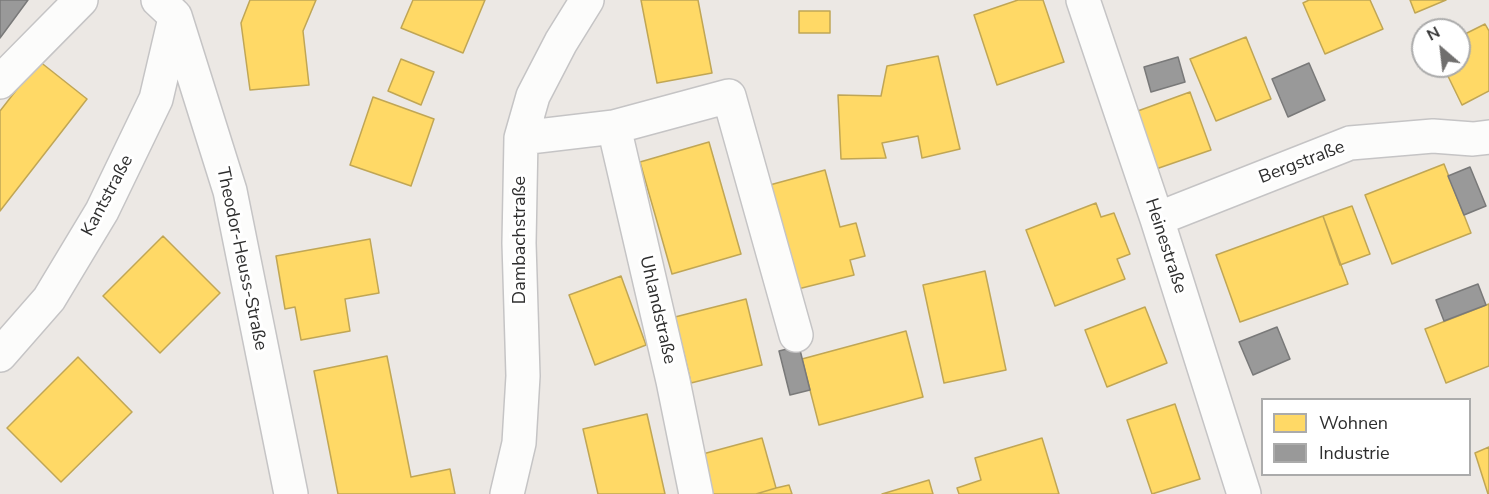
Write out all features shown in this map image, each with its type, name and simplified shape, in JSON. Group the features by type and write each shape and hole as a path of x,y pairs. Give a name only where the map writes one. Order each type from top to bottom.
{"street":[{"path":"0,82 81,0"},
{"name":"Dambachstraße","path":"507,494 519,442 523,376 519,243 521,138 533,96 561,42 587,0"},
{"name":"Heinestraße","path":"1083,0 1157,219 1244,494"},
{"name":"Kantstraße","path":"0,355 49,299 102,211 156,99 172,5"},
{"name":"Theodor-Heuss-Straße","path":"172,5 230,191 291,494"},
{"path":"521,138 614,127 729,96 796,335"},
{"name":"Uhlandstraße","path":"614,127 673,381 696,494"},
{"name":"Bergstraße","path":"1157,219 1350,143 1433,136 1473,139 1489,137"}],"building: Wohnen":[{"path":"250,0 316,0 303,31 309,85 250,90 241,23"},
{"path":"413,0 485,0 463,53 401,28"},
{"path":"641,0 698,0 712,73 657,83"},
{"path":"1018,0 1043,0 1064,62 997,85 974,15"},
{"path":"1309,0 1370,0 1383,29 1325,54 1303,3"},
{"path":"1410,0 1446,0 1415,13"},
{"path":"799,11 830,11 830,33 799,33"},
{"path":"1485,24 1489,31 1489,91 1462,105 1449,78 1471,78 1471,31"},
{"path":"1246,37 1271,99 1216,121 1190,59"},
{"path":"938,56 960,149 922,158 918,136 882,143 886,158 841,159 838,95 881,96 887,66"},
{"path":"401,59 434,72 421,105 388,91"},
{"path":"39,61 87,99 0,211 0,111"},
{"path":"1190,92 1211,150 1156,169 1135,112"},
{"path":"373,97 434,119 411,186 350,165"},
{"path":"709,142 741,254 672,274 640,162"},
{"path":"1444,164 1471,233 1392,264 1365,195"},
{"path":"825,170 840,227 856,223 865,256 850,260 854,275 794,290 766,186"},
{"path":"1096,203 1101,217 1114,213 1130,254 1117,259 1125,279 1055,306 1026,230"},
{"path":"1352,206 1370,254 1340,265 1323,216"},
{"path":"1323,216 1348,284 1240,322 1216,255"},
{"path":"163,236 220,293 160,353 103,296"},
{"path":"370,239 379,293 345,299 350,331 301,340 295,307 285,309 276,256"},
{"path":"985,271 1006,370 944,383 923,285"},
{"path":"621,276 646,345 595,365 569,295"},
{"path":"746,299 762,365 691,383 675,317"},
{"path":"1489,304 1489,366 1446,383 1425,329"},
{"path":"1145,307 1167,363 1107,387 1085,330"},
{"path":"906,331 923,397 819,425 802,359"},
{"path":"387,356 411,477 450,469 455,494 338,494 314,371"},
{"path":"78,357 132,412 61,482 7,428"},
{"path":"1175,404 1200,479 1152,494 1127,420"},
{"path":"647,414 665,494 598,494 583,429"},
{"path":"762,438 776,488 756,494 709,494 699,455"},
{"path":"1042,438 1059,494 959,494 957,488 981,480 975,458"},
{"path":"1489,447 1489,494 1488,494 1475,453"},
{"path":"929,480 933,494 882,494"},
{"path":"789,485 792,494 756,494 776,488"}],"building: Industrie":[{"path":"0,0 28,0 0,38"},
{"path":"1178,57 1185,82 1151,92 1144,67"},
{"path":"1309,63 1325,100 1288,117 1272,79"},
{"path":"1470,167 1486,206 1464,215 1448,176"},
{"path":"1478,284 1486,305 1444,321 1436,300"},
{"path":"1277,327 1290,359 1253,375 1239,342"},
{"path":"799,346 810,390 790,395 779,351"}]}
